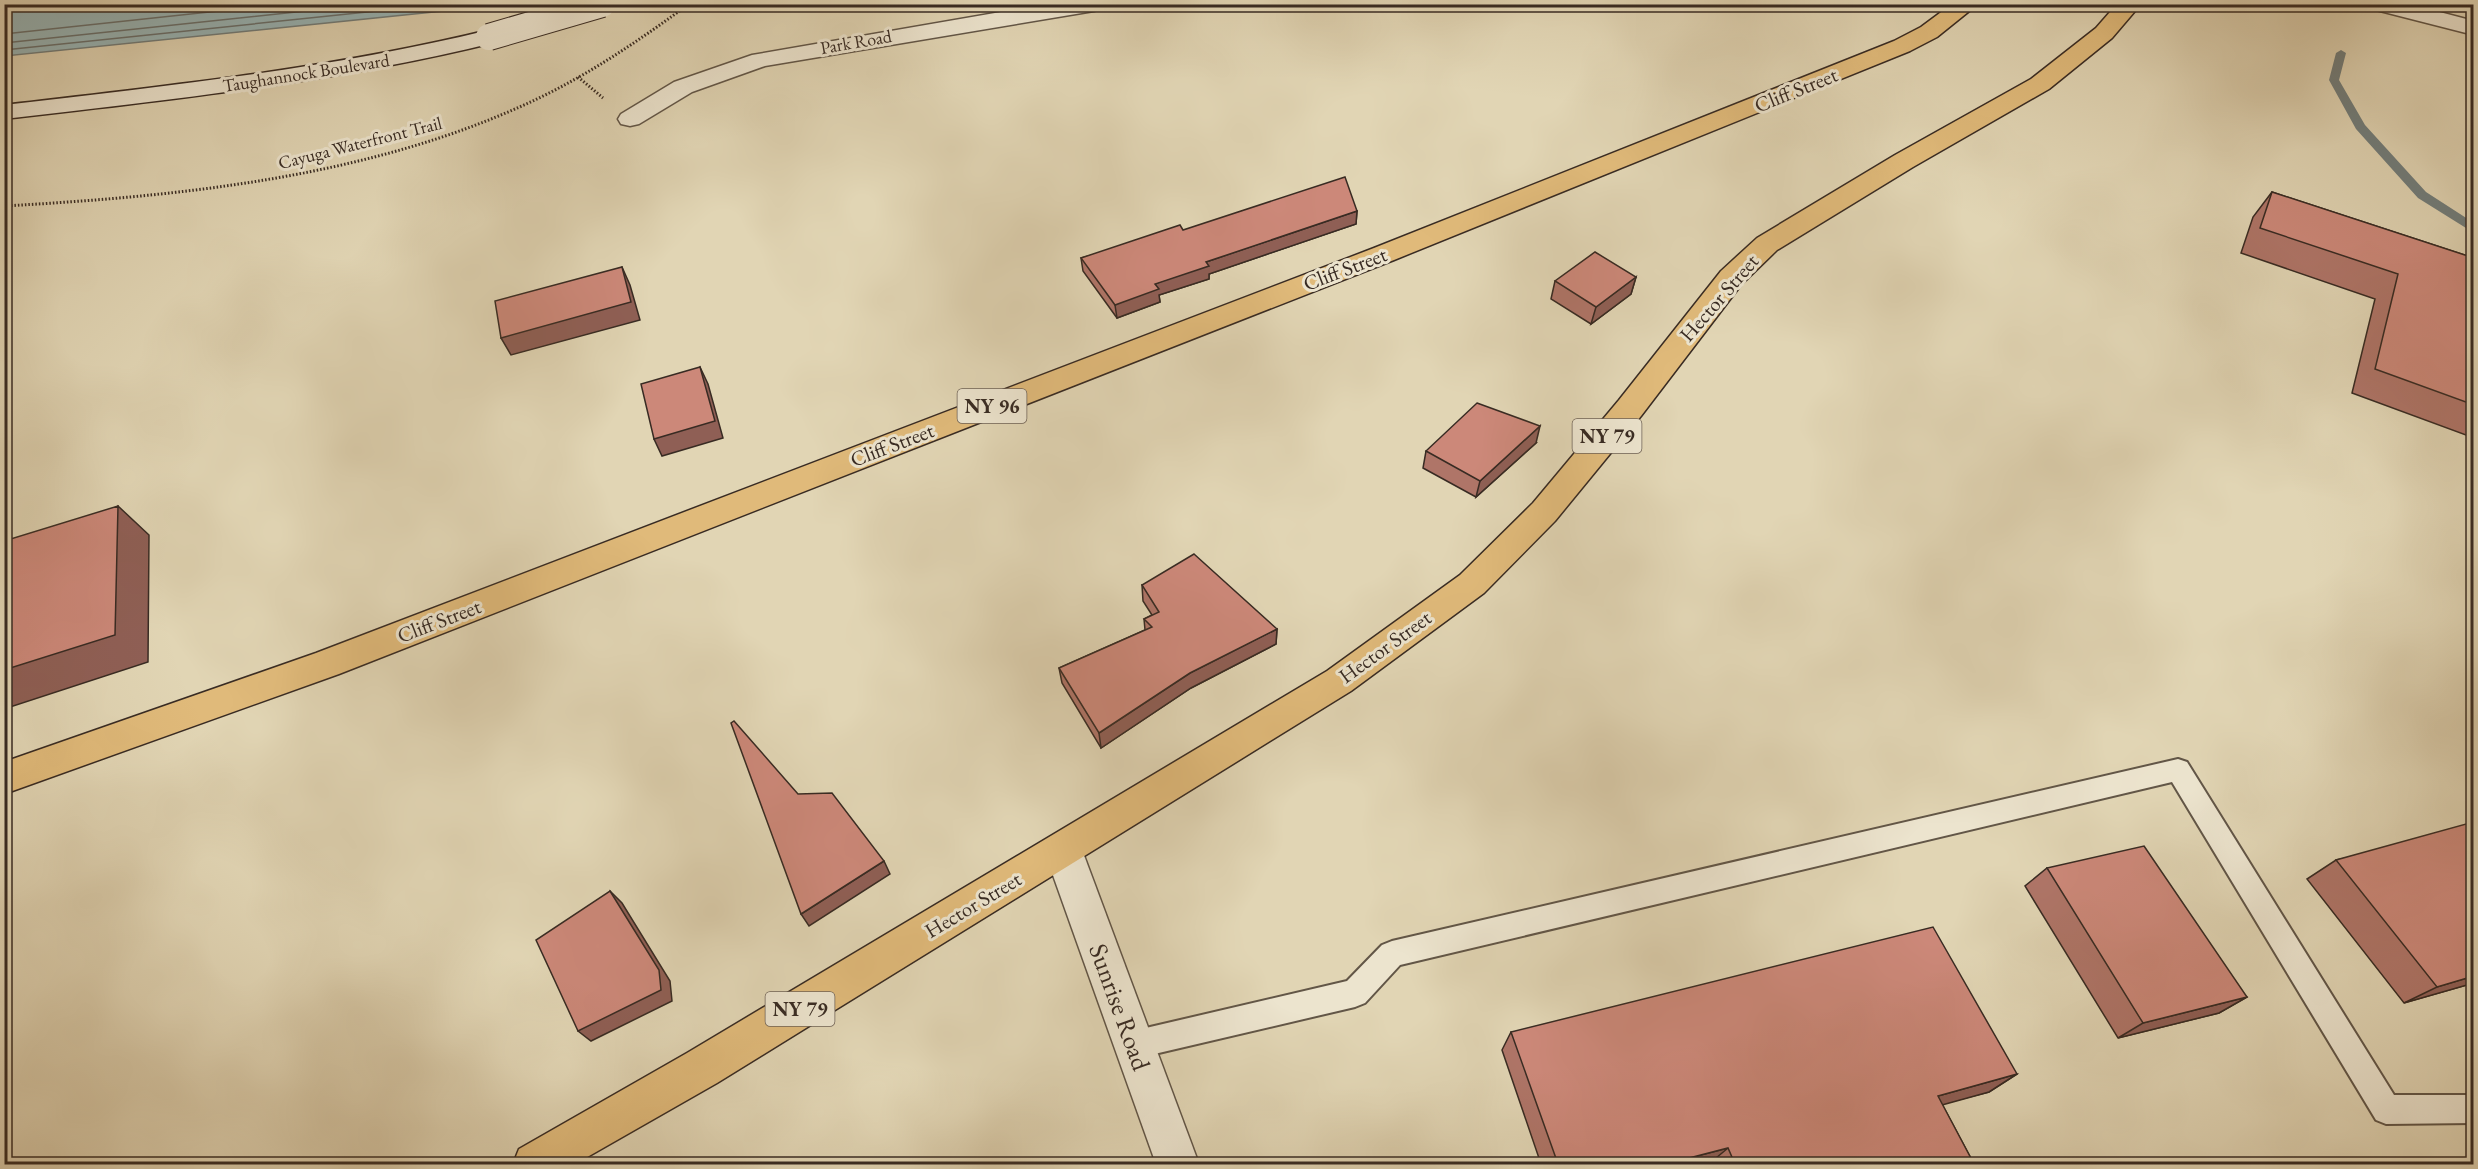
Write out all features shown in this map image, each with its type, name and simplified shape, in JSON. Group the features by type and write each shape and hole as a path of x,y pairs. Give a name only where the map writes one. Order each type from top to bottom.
{"main road":[{"name":"Cliff Street","path":"4,778 327,664 1384,254 1892,51 1929,32 1967,4"},
{"name":"Hector Street","path":"534,1164 702,1068 1339,681 1472,584 1544,512 1630,408 1731,278 1767,244 1904,161 2040,84 2104,33 2130,4"}],"street":[{"name":"Taughannock Boulevard","path":"4,111 285,80 442,50 602,4"},
{"name":"Park Road","path":"630,119 683,87 760,60 918,31 1094,4"},
{"path":"2380,4 2474,28"},
{"name":"Sunrise Road","path":"1063,850 1132,1045 1178,1164"}],"lane":[{"path":"1132,1045 1355,993 1392,954 2178,770 2386,1110 2474,1109"}],"path":[{"name":"Cayuga Waterfront Trail","path":"4,206 151,195 293,175 439,140 495,118 623,55 689,4"}],"water":[{"path":"5,4 501,4 501,5 5,56"}],"building":[{"path":"1345,177 1357,211 1206,262 1209,266 1155,284 1159,289 1115,305 1081,258 1180,225 1183,230"},
{"path":"2272,192 2474,258 2474,405 2375,369 2398,274 2260,228"},
{"path":"1595,252 1636,277 1596,307 1555,281"},
{"path":"622,267 631,302 501,338 495,301"},
{"path":"700,367 715,421 654,439 641,384"},
{"path":"1477,403 1540,426 1480,481 1426,451"},
{"path":"118,506 115,635 4,670 4,541"},
{"path":"1194,554 1277,629 1190,673 1099,733 1059,668 1152,627 1144,619 1159,612 1142,585"},
{"path":"734,721 798,794 832,793 884,861 801,914 731,723"},
{"path":"2466,824 2474,833 2474,976 2437,987 2336,860"},
{"path":"2144,846 2247,997 2143,1023 2047,868"},
{"path":"610,891 659,970 661,990 578,1031 536,940"},
{"path":"1933,927 2017,1074 1938,1096 1974,1164 1735,1164 1728,1148 1666,1164 1558,1164 1511,1032"}],"waterway":[{"path":"2341,53 2334,80 2360,127 2422,195 2474,229"}]}
